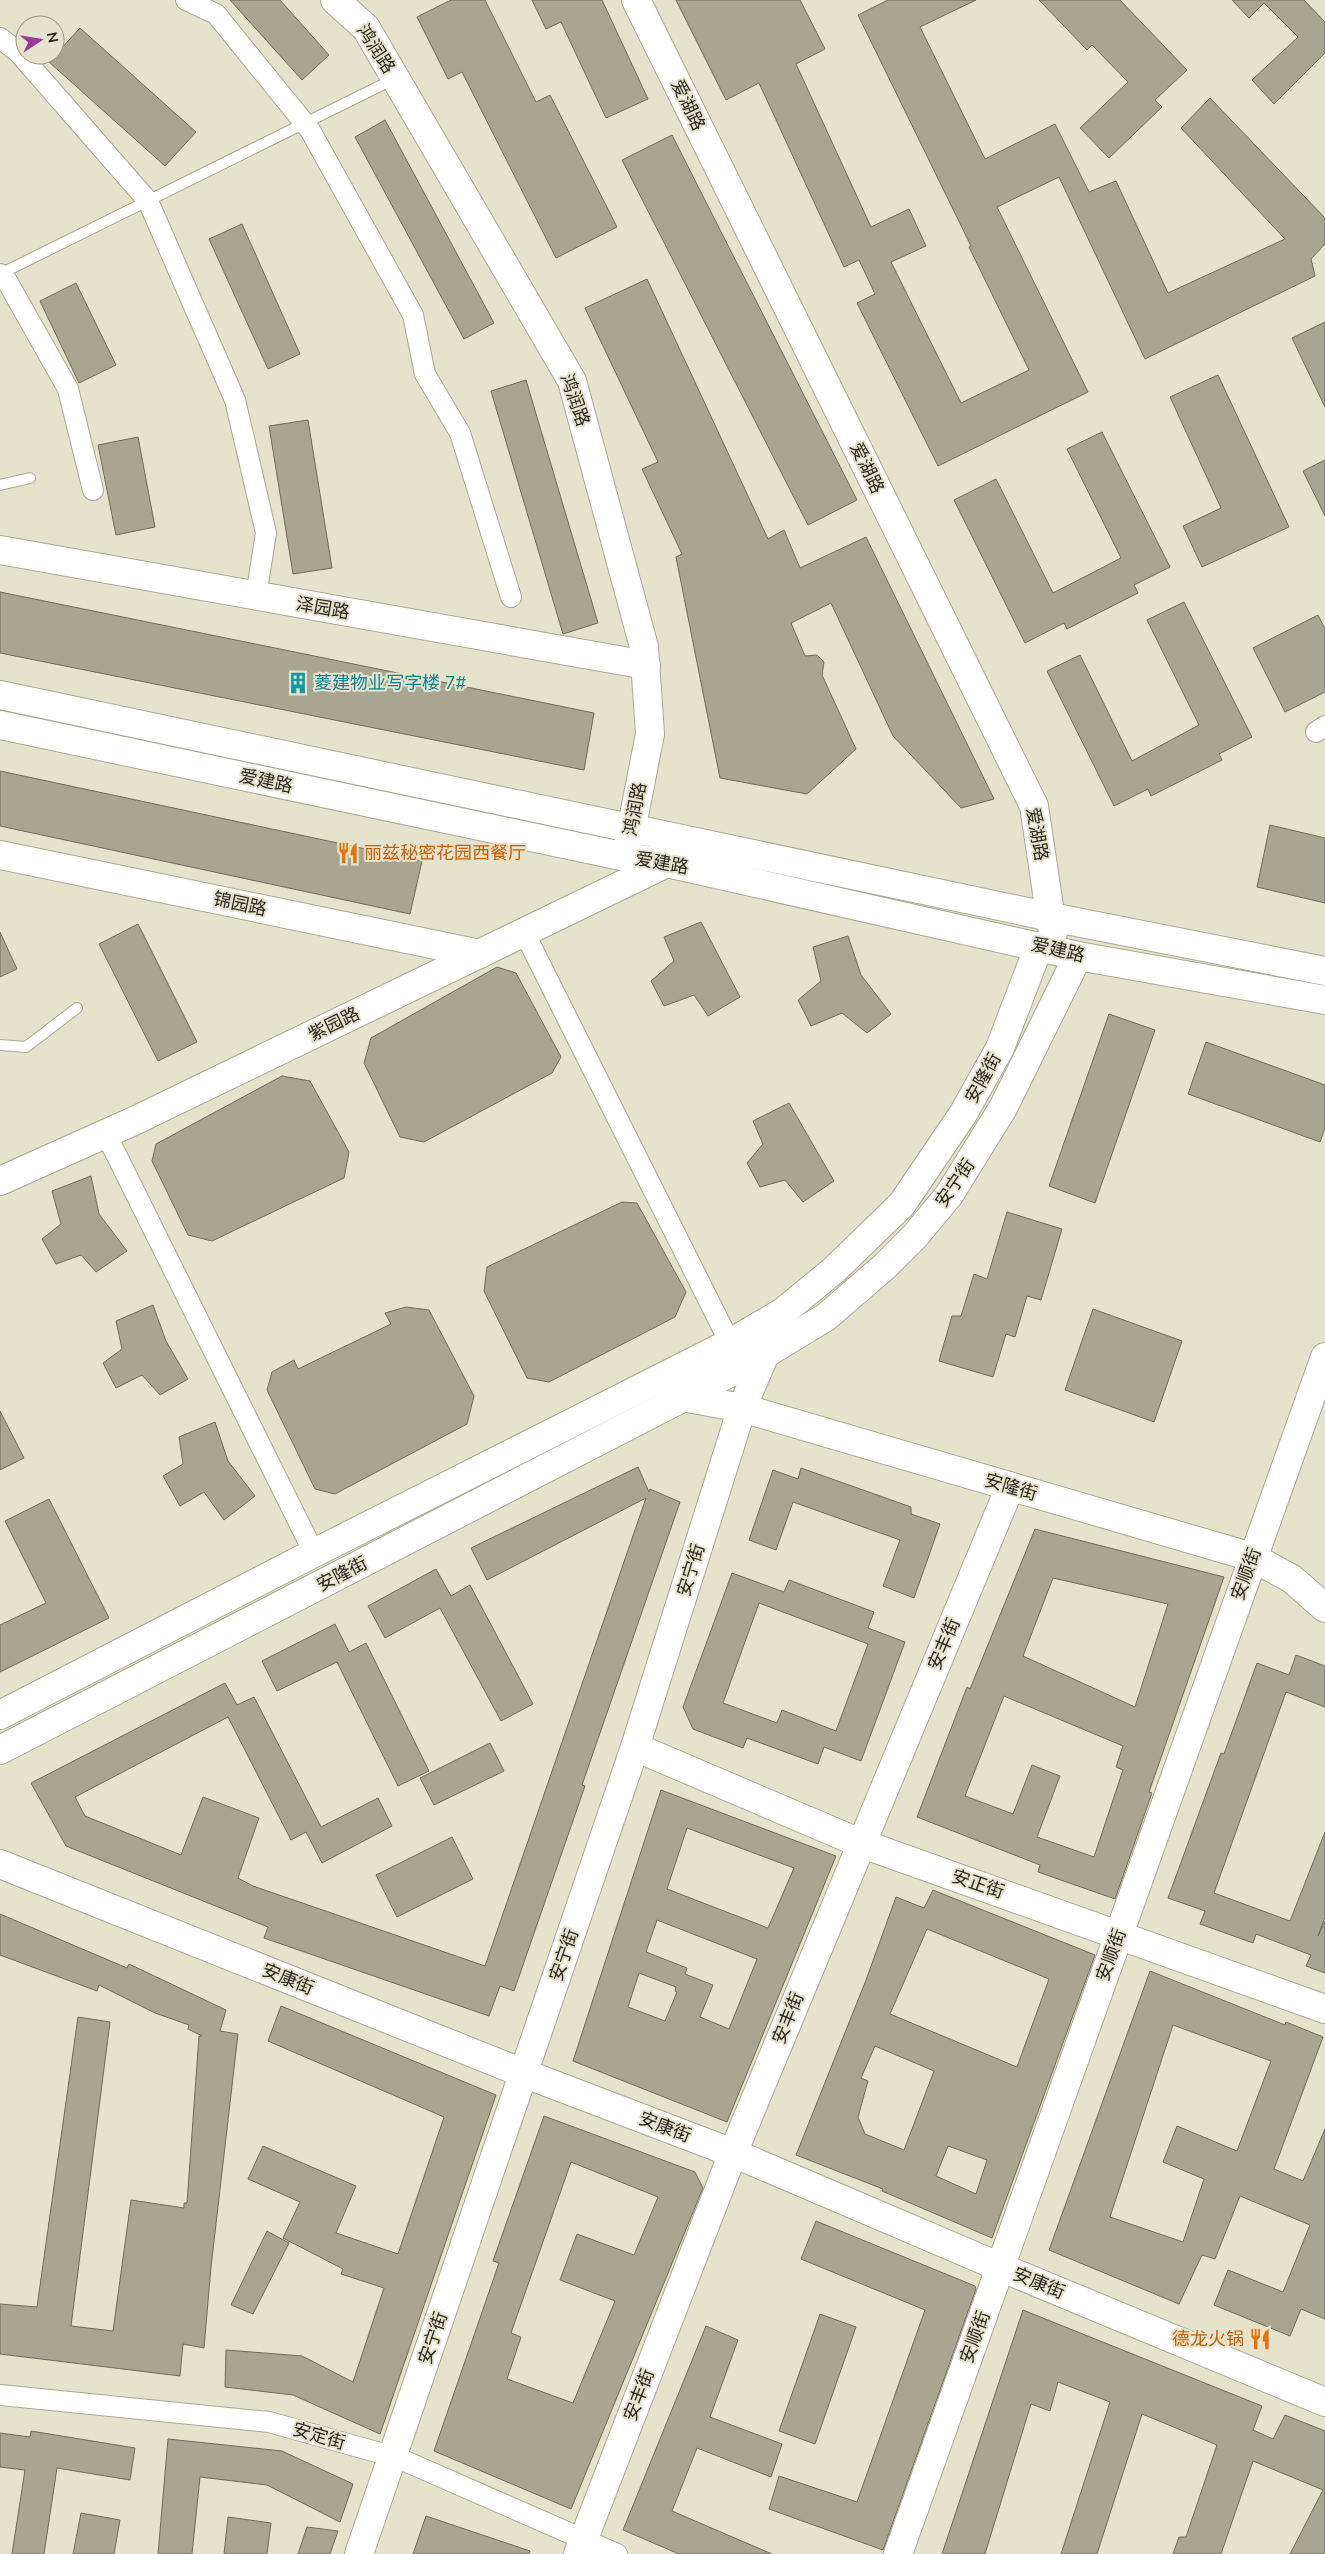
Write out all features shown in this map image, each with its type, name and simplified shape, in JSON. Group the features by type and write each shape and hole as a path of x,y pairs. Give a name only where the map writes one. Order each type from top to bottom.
{"street":[{"path":"186,0 216,14 304,123 413,315 425,374 460,433 511,597"},
{"name":"鸿润路","path":"335,0 366,28 572,381 644,647 650,734 626,857"},
{"name":"爱湖路","path":"636,0 1034,806 1058,950"},
{"path":"0,38 18,52 148,201 234,400 266,533 256,596"},
{"path":"0,274 7,281 68,389 93,490"},
{"name":"泽园路","path":"0,550 646,665"},
{"name":"爱建路","path":"0,695 1051,917 1325,971"},
{"name":"爱建路","path":"0,725 626,857 667,863 1058,950 1325,1000"},
{"name":"锦园路","path":"0,855 480,954"},
{"name":"紫园路","path":"0,1181 106,1134 667,863"},
{"path":"524,932 730,1343"},
{"name":"安隆街","path":"0,1714 638,1388 730,1343 783,1312 834,1270 902,1204 963,1114 1058,950"},
{"name":"安宁街","path":"684,1397 765,1354 826,1317 884,1267 915,1236 949,1195 1003,1108 1058,950"},
{"path":"106,1134 314,1553"},
{"name":"安宁街","path":"359,2554 635,1748 742,1408 765,1354"},
{"name":"安顺街","path":"898,2554 1252,1557 1325,1357"},
{"name":"安隆街","path":"638,1388 742,1408 1252,1557 1292,1579 1325,1608"},
{"name":"安隆街","path":"0,1750 684,1397"},
{"name":"安丰街","path":"580,2547 733,2154 860,1843 1010,1487"},
{"name":"安正街","path":"635,1748 860,1843 1325,2009"},
{"name":"安康街","path":"0,1864 523,2073 733,2154 1325,2402"},
{"name":"安定街","path":"0,2395 269,2422 392,2456 580,2547 617,2554"}],"lane":[{"path":"0,274 395,78"},
{"path":"0,485 30,478"},
{"path":"0,1045 26,1047 77,1008"}],"building":[{"path":"230,0 280,0 329,55 302,80"},
{"path":"451,0 485,0 536,102 550,95 617,227 556,258 462,72 448,79 417,17"},
{"path":"532,0 602,0 648,99 606,118 561,22 546,29"},
{"path":"676,0 800,0 825,49 796,64 871,227 909,209 926,246 891,262 961,403 1029,370 969,247 971,246 858,15 888,0 976,0 920,27 985,159 1055,124 1089,192 1116,181 1168,293 1285,239 1181,128 1210,98 1325,218 1325,244 1311,259 1315,276 1145,359 1059,177 997,207 1088,392 938,466 857,303 875,294 859,260 844,267 759,83 726,100"},
{"path":"1039,0 1120,0 1187,70 1155,100 1162,107 1109,158 1080,128 1128,82 1092,45 1087,50"},
{"path":"1232,0 1304,0 1325,22 1325,53 1274,104 1252,80 1298,37 1264,3 1249,18"},
{"path":"80,28 196,132 165,166 52,65 65,65 65,44"},
{"path":"385,120 494,323 464,339 355,137"},
{"path":"672,135 857,500 808,525 622,160"},
{"path":"242,224 300,354 268,369 209,239"},
{"path":"647,279 768,539 784,530 800,568 866,537 994,799 961,808 893,736 831,603 791,623 805,656 817,655 824,662 822,675 856,749 807,794 720,778 676,557 682,554 642,469 658,462 585,308"},
{"path":"76,283 116,365 79,383 40,301"},
{"path":"1325,322 1325,407 1292,338"},
{"path":"1218,375 1289,527 1202,567 1183,526 1221,508 1170,397"},
{"path":"526,380 598,623 563,634 491,391"},
{"path":"308,420 332,568 293,574 269,426"},
{"path":"1102,432 1170,567 1134,585 1138,593 1067,629 1064,623 1025,643 954,500 996,479 1053,593 1121,558 1067,449"},
{"path":"138,437 155,527 116,535 98,445"},
{"path":"1325,460 1325,516 1303,471"},
{"name":"菱建物业写字楼 7#","path":"0,592 594,713 584,770 0,653"},
{"path":"1184,602 1252,737 1219,754 1222,760 1151,796 1148,789 1114,806 1047,671 1080,655 1132,761 1199,725 1147,620"},
{"path":"1318,615 1325,629 1325,692 1285,712 1253,648"},
{"path":"0,771 422,861 410,914 0,826"},
{"path":"1270,825 1325,838 1325,903 1257,887"},
{"path":"701,922 740,997 708,1016 694,995 664,1006 651,981 674,961 664,937"},
{"path":"138,924 197,1042 158,1061 99,944"},
{"path":"0,932 17,969 0,977"},
{"path":"848,936 861,975 891,1014 867,1033 842,1013 811,1026 798,1000 821,981 813,947"},
{"path":"497,967 516,973 561,1057 552,1073 424,1142 400,1137 364,1063 371,1038"},
{"path":"1109,1014 1155,1030 1095,1203 1049,1186"},
{"path":"1206,1042 1325,1085 1325,1128 1320,1142 1188,1094"},
{"path":"282,1076 310,1081 349,1152 344,1178 212,1241 188,1235 152,1161 156,1144"},
{"path":"789,1103 834,1181 803,1202 785,1180 760,1187 747,1163 763,1144 753,1121"},
{"path":"91,1176 99,1214 127,1251 96,1272 81,1255 56,1264 42,1239 61,1224 52,1191"},
{"path":"622,1202 637,1203 686,1292 675,1317 549,1382 527,1378 484,1291 487,1267"},
{"path":"1007,1212 1062,1229 1041,1300 1027,1296 1015,1337 1006,1334 993,1377 939,1361 952,1316 961,1316 974,1274 987,1279"},
{"path":"153,1305 166,1341 188,1379 160,1395 142,1375 116,1388 103,1363 122,1349 116,1321"},
{"path":"406,1307 429,1310 474,1396 467,1424 335,1494 315,1489 267,1390 272,1372 294,1360 298,1369 391,1324 385,1313"},
{"path":"1093,1309 1182,1341 1154,1422 1065,1390"},
{"path":"0,1411 24,1458 0,1470"},
{"path":"215,1422 228,1461 255,1496 224,1520 204,1492 180,1506 163,1476 183,1464 179,1437"},
{"path":"638,1467 649,1492 650,1489 680,1502 582,1785 585,1786 514,1991 500,1986 489,2016 264,1938 268,1927 66,1846 31,1783 225,1683 237,1705 254,1697 321,1827 378,1798 392,1826 322,1863 306,1832 291,1840 228,1717 75,1797 85,1816 181,1855 203,1797 259,1818 238,1878 253,1886 485,1966 646,1498 487,1580 471,1548"},
{"path":"801,1468 911,1507 911,1514 940,1524 914,1598 883,1586 900,1540 793,1502 776,1550 749,1540 773,1470 798,1479"},
{"path":"49,1499 109,1618 0,1672 0,1625 46,1603 5,1521"},
{"path":"1035,1529 1224,1577 1149,1792 1152,1793 1115,1899 1038,1872 1040,1865 917,1817 967,1687 970,1689","holes":["1053,1578 1168,1604 1135,1707 1023,1656","1004,1696 1123,1746 1116,1767 1123,1770 1094,1857 1037,1837 1060,1776 1032,1765 1013,1814 965,1796"]},
{"path":"436,1569 451,1596 470,1585 533,1704 501,1721 440,1608 385,1638 368,1606"},
{"path":"732,1573 784,1592 789,1580 874,1612 868,1628 905,1642 861,1761 824,1747 818,1764 747,1738 743,1748 693,1729 683,1707","holes":["759,1603 868,1644 836,1731 782,1710 777,1723 723,1703"]},
{"path":"335,1624 349,1652 366,1643 429,1771 398,1786 337,1662 277,1691 262,1661"},
{"path":"1296,1655 1325,1666 1325,1707 1286,1692 1214,1893 1290,1921 1325,1832 1325,1917 1318,1936 1325,1921 1325,1973 1306,1966 1311,1955 1256,1934 1253,1943 1200,1924 1205,1911 1168,1898 1221,1753 1224,1754 1257,1663 1289,1675"},
{"path":"490,1743 504,1771 434,1805 420,1778"},
{"path":"661,1790 836,1856 727,2122 573,2061","holes":["687,1828 794,1868 768,1928 667,1889","657,1920 757,1959 729,2029 700,2017 713,1985 685,1974 687,1968 646,1952","639,1973 676,1987 675,1991 677,1992 665,2021 628,2007"]},
{"path":"452,1837 473,1879 397,1917 376,1875"},
{"path":"933,1890 1095,1955 992,2238 882,2191 883,2189 796,2155 866,1980 896,1897 924,1908","holes":["927,1929 1049,1979 1017,2067 890,2014","875,2046 934,2071 904,2150 865,2134 858,2117 868,2081 861,2078","948,2146 987,2160 976,2194 936,2176"]},
{"path":"0,1914 127,1968 129,1964 226,2010 220,2031 238,2034 211,2267 204,2348 183,2344 180,2376 0,2354 0,2304 37,2307 78,2017 110,2022 71,2326 113,2331 131,2200 184,2208 184,2203 187,2203 199,2036 202,2036 188,2029 189,2025 155,2013 99,1985 97,1991 0,1955"},
{"path":"1150,1971 1285,2025 1286,2022 1323,2037 1274,2169 1303,2181 1325,2129 1325,2319 1301,2309 1290,2336 1214,2305 1228,2270 1283,2292 1310,2225 1240,2196 1215,2259 1202,2255 1179,2304 1049,2250","holes":["1173,2025 1271,2061 1237,2151 1177,2126 1163,2162 1204,2179 1183,2242 1110,2217"]},
{"path":"281,2006 496,2095 380,2434 293,2395 225,2387 226,2350 302,2356 353,2382 384,2288 341,2274 343,2269 283,2238 300,2202 248,2179 263,2146 356,2186 336,2233 398,2254 444,2117 268,2041"},
{"path":"544,2116 695,2172 703,2188 571,2509 434,2451 499,2263 493,2261","holes":["571,2162 658,2197 634,2255 577,2234 560,2280 615,2301 573,2403 507,2379 521,2337 511,2333"]},
{"path":"816,2221 975,2286 976,2289 883,2550 769,2509 779,2476 857,2502 925,2310 801,2259"},
{"path":"267,2231 289,2243 253,2314 231,2305"},
{"path":"1023,2310 1262,2406 1253,2430 1273,2439 1285,2415 1325,2431 1325,2554 1290,2554 1323,2490 1253,2461 1221,2554 1173,2554 1179,2537 1186,2537 1217,2445 1142,2414 1097,2554 1061,2554 1110,2402 1058,2382 1050,2411 1031,2404 985,2554 942,2554"},
{"path":"820,2314 856,2327 815,2444 779,2431"},
{"path":"706,2326 738,2340 710,2417 782,2444 771,2477 697,2448 672,2511 772,2554 679,2554 623,2530"},
{"path":"31,2431 135,2448 130,2480 57,2468 44,2554 12,2554 25,2470 0,2467 0,2433 30,2437"},
{"path":"168,2439 282,2451 353,2484 340,2522 267,2485 200,2477 192,2554 158,2554"},
{"path":"81,2513 120,2520 114,2554 73,2554"},
{"path":"426,2516 530,2551 529,2554 413,2554"},
{"path":"228,2517 271,2523 267,2554 224,2554"},
{"path":"307,2527 338,2531 330,2554 298,2554"}],"place":[{"name":"菱建物业写字楼 7#","path":"298,683"},
{"name":"丽兹秘密花园西餐厅","path":"348,853"},
{"name":"德龙火锅","path":"1260,2339"}]}
